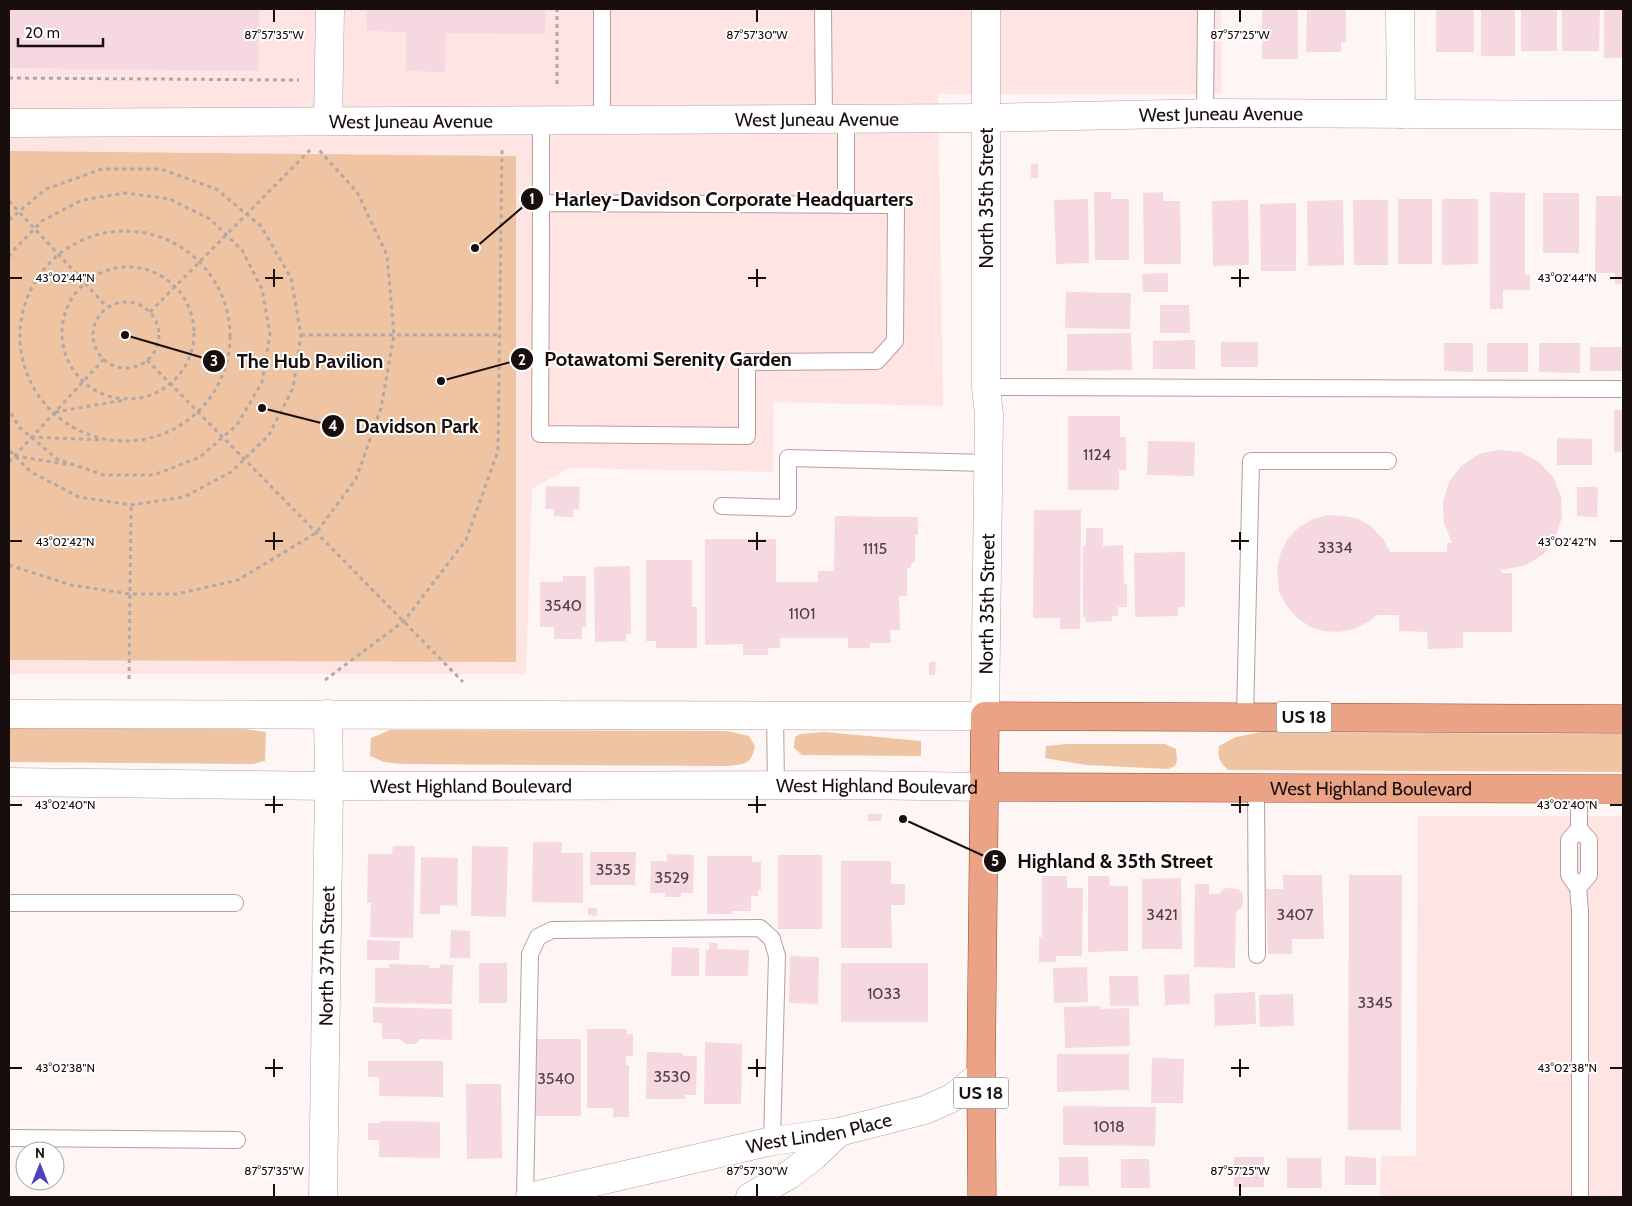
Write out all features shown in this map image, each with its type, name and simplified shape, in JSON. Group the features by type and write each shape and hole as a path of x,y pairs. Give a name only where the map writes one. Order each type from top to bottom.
{"main road":[{"name":"US 18","path":"985,716 1623,719"},
{"name":"North 35th Street","path":"982,1197 981,1075 985,716"},
{"name":"West Highland Boulevard","path":"985,787 1623,789"}],"street":[{"path":"328,121 330,9"},
{"name":"North 35th Street","path":"985,716 988,462 986,387 986,9"},
{"path":"1400,9 1401,114"},
{"name":"West Juneau Avenue","path":"9,122 986,118 1205,113 1623,115"},
{"path":"9,714 985,716"},
{"name":"North 37th Street","path":"323,1197 329,786 328,714"},
{"name":"West Highland Boulevard","path":"9,782 329,786 858,785 985,787"},
{"name":"West Linden Place","path":"530,1197 772,1141 839,1132 924,1110 952,1098 981,1075"},
{"path":"750,1197 789,1175 814,1156 839,1132"}],"lane":[{"path":"602,9 602,119"},
{"path":"823,9 846,205"},
{"path":"1205,113 1206,9"},
{"path":"541,120 540,434 747,436 747,362 877,361 895,341 896,205 541,203"},
{"path":"986,387 1623,389"},
{"path":"722,506 788,508 788,458 988,462"},
{"path":"1245,717 1251,461 1388,461"},
{"path":"775,716 776,786"},
{"path":"1256,788 1257,955"},
{"path":"1579,789 1579,830 1589,840 1589,876 1578,888 1580,911 1580,1197"},
{"path":"9,904 235,904"},
{"path":"525,1197 530,954 538,937 552,930 760,928 772,939 778,956 772,1141"},
{"path":"9,1138 237,1140"}],"path":[{"path":"557,9 557,84"},
{"path":"9,78 299,80"},
{"path":"9,565 71,585 130,594 176,594 238,580 316,533 356,479 381,408 394,336 387,255 357,192 315,145 150,312"},
{"path":"325,680 404,621 466,540 498,451 502,148"},
{"path":"9,220 46,189 102,169 161,169 216,189 261,226 291,278 301,336 293,388 269,435 231,472 184,497 131,505 79,497 31,472 9,450"},
{"path":"9,257 42,221 82,200 125,193 170,199 210,219 242,250 262,290 270,334 262,382 237,425 200,457 154,475 104,475 57,459 19,428 9,410"},
{"path":"9,201 107,308"},
{"path":"31,437 106,440 143,440 177,428 205,404 224,373 231,337 226,304 212,275 188,251 158,235 125,230 93,235 63,250 39,274 24,304 19,336 26,372 44,404 72,427 106,440"},
{"path":"54,412 128,399 149,395 170,383 182,371 192,352 195,332 191,311 181,293 166,278 147,269 126,266 104,271 84,283 70,300 62,322 63,345 71,366 83,381 106,395 128,399"},
{"path":"127,301 137,303 154,316 160,336 157,347 142,364 131,368 120,367 109,363 100,356 95,346 93,334 97,320 107,308 116,303 127,301"},
{"path":"301,336 500,336"},
{"path":"9,462 104,359"},
{"path":"147,360 463,682"},
{"path":"14,455 79,467"},
{"path":"129,679 131,505"}],"shaded area":[{"path":"9,9 1221,9 1222,94 938,94 943,406 774,402 773,472 569,468 532,489 526,674 9,674"},
{"path":"9,151 516,156 516,662 9,660"},
{"path":"9,728 245,729 266,732 265,761 253,764 9,762"},
{"path":"390,730 727,731 749,736 755,746 749,760 738,765 727,766 402,764 384,762 370,756 371,738"},
{"path":"825,732 921,741 921,756 802,755 794,748 795,737 800,734"},
{"path":"1261,732 1623,734 1623,772 1228,770 1222,764 1219,759 1219,746 1236,737"},
{"path":"1066,744 1165,744 1176,749 1177,760 1175,766 1168,769 1086,765 1045,758 1046,746"},
{"path":"1418,816 1623,816 1623,1197 1380,1197 1381,1156 1416,1156"}],"building":[{"path":"9,9 259,9 258,71 9,68"},
{"path":"366,9 546,9 545,34 446,33 445,72 406,71 406,32 367,31"},
{"path":"1262,9 1298,9 1298,59 1262,59"},
{"path":"1307,9 1346,9 1346,42 1341,42 1341,52 1306,52"},
{"path":"1436,9 1474,9 1474,52 1436,52"},
{"path":"1481,9 1515,9 1515,56 1481,56"},
{"path":"1521,9 1557,9 1557,51 1521,51"},
{"path":"1562,9 1600,9 1599,51 1562,51"},
{"path":"1604,9 1623,9 1623,58 1604,58"},
{"path":"1031,164 1038,164 1038,178 1031,178"},
{"path":"1094,192 1111,192 1111,199 1129,199 1129,260 1095,260"},
{"path":"1163,192 1163,201 1180,201 1181,264 1144,264 1143,193"},
{"path":"1490,192 1525,193 1525,275 1530,275 1530,290 1503,290 1503,309 1490,309"},
{"path":"1543,193 1579,193 1579,253 1543,253"},
{"path":"1596,196 1623,196 1623,284 1615,284 1615,273 1595,273"},
{"path":"1088,199 1089,263 1056,264 1054,200"},
{"path":"1398,199 1432,199 1432,264 1398,264"},
{"path":"1442,199 1478,199 1478,264 1442,265"},
{"path":"1248,200 1249,265 1213,266 1212,201"},
{"path":"1343,200 1344,265 1308,266 1307,201"},
{"path":"1353,200 1388,200 1388,265 1354,265"},
{"path":"1296,203 1296,271 1261,271 1260,204"},
{"path":"1168,273 1168,292 1143,292 1142,274"},
{"path":"1066,292 1131,293 1130,329 1065,328"},
{"path":"1160,305 1189,305 1190,333 1160,333"},
{"path":"1131,333 1132,370 1067,371 1067,334"},
{"path":"1195,340 1195,369 1153,369 1153,341"},
{"path":"1221,342 1258,342 1258,367 1221,367"},
{"path":"1444,343 1473,343 1473,372 1444,371"},
{"path":"1487,343 1528,343 1528,372 1487,372"},
{"path":"1539,343 1580,343 1580,373 1539,372"},
{"path":"1590,347 1623,347 1623,371 1590,371"},
{"path":"1614,410 1623,410 1623,452 1614,452"},
{"path":"1068,416 1120,416 1120,437 1126,437 1126,470 1119,470 1119,490 1068,490"},
{"path":"1557,438 1592,439 1592,465 1557,465"},
{"path":"1148,441 1195,442 1194,476 1147,475"},
{"path":"1499,450 1520,452 1539,462 1553,477 1561,496 1562,517 1556,536 1544,554 1526,565 1501,570 1501,573 1512,573 1512,632 1463,632 1463,648 1428,649 1427,632 1399,631 1399,615 1377,615 1354,629 1339,632 1323,631 1309,626 1296,617 1286,605 1279,591 1277,568 1281,552 1288,538 1299,527 1313,519 1328,515 1343,516 1359,519 1372,527 1383,539 1390,552 1447,552 1447,543 1452,543 1444,523 1443,502 1449,482 1461,466 1479,454"},
{"path":"546,486 580,487 579,509 573,509 573,517 554,516 554,509 545,509"},
{"path":"1577,487 1598,487 1597,517 1577,516"},
{"path":"1034,510 1081,510 1080,629 1060,629 1060,618 1033,618"},
{"path":"835,516 918,517 918,535 915,535 915,562 912,562 911,568 907,568 907,596 899,596 900,630 890,630 891,643 870,643 870,648 848,648 848,638 780,638 780,648 768,648 768,655 743,655 743,644 705,645 705,539 776,539 776,582 818,582 818,571 834,571"},
{"path":"1086,528 1103,528 1103,546 1123,545 1124,584 1127,584 1127,607 1118,607 1118,616 1112,616 1112,621 1086,622 1086,617 1083,617 1083,546 1086,546"},
{"path":"1185,552 1185,607 1178,607 1178,616 1135,617 1134,553"},
{"path":"646,560 692,560 692,607 697,607 697,648 656,648 656,641 646,641"},
{"path":"630,566 631,634 626,634 626,641 595,642 594,567"},
{"path":"563,576 586,576 586,627 582,627 582,639 554,639 554,627 540,627 540,582 563,582"},
{"path":"929,662 936,662 935,675 929,675"},
{"path":"868,814 882,814 881,821 868,821"},
{"path":"533,842 562,842 561,853 583,853 583,903 532,902"},
{"path":"393,846 415,846 413,938 370,937 371,903 367,903 368,854 392,854"},
{"path":"472,846 508,847 506,917 471,916"},
{"path":"590,852 636,852 635,885 590,885"},
{"path":"667,854 694,855 693,893 681,893 681,897 665,897 665,893 650,893 651,861 667,861"},
{"path":"778,855 822,855 822,929 778,929"},
{"path":"707,856 752,856 752,862 761,862 761,890 758,890 758,896 751,896 751,911 732,911 732,914 707,914"},
{"path":"421,857 458,858 457,906 440,905 440,914 420,914"},
{"path":"841,861 891,861 891,884 905,884 905,905 891,905 892,948 841,948"},
{"path":"1283,875 1322,875 1324,939 1292,939 1292,954 1268,954 1266,889 1283,889"},
{"path":"1349,875 1402,875 1401,1130 1348,1130"},
{"path":"1042,876 1067,876 1067,888 1083,888 1082,956 1056,956 1056,962 1039,962 1039,937 1042,937"},
{"path":"1088,876 1109,876 1110,886 1128,886 1128,951 1088,952"},
{"path":"1181,878 1182,949 1142,949 1142,879"},
{"path":"1195,884 1209,884 1209,894 1219,894 1225,888 1238,889 1243,894 1243,906 1236,912 1235,968 1194,967"},
{"path":"588,908 597,908 597,916 588,915"},
{"path":"451,930 470,931 470,958 450,958"},
{"path":"367,940 400,941 399,960 367,960"},
{"path":"709,943 718,943 717,949 749,950 748,976 705,976 706,950 709,950"},
{"path":"672,947 699,948 699,976 671,976"},
{"path":"790,956 819,957 818,1004 789,1003"},
{"path":"479,963 507,963 507,1003 479,1003"},
{"path":"841,963 928,963 928,1022 841,1022"},
{"path":"389,964 429,965 429,968 440,968 440,964 453,965 452,1004 375,1003 375,968 389,968"},
{"path":"1087,967 1088,1002 1054,1003 1053,968"},
{"path":"1189,974 1190,1004 1165,1005 1164,975"},
{"path":"1109,976 1138,976 1139,1006 1110,1006"},
{"path":"1255,992 1256,1024 1215,1026 1214,994"},
{"path":"1293,994 1294,1026 1260,1027 1259,995"},
{"path":"1100,1006 1100,1009 1129,1008 1130,1046 1065,1048 1064,1007"},
{"path":"373,1007 452,1009 452,1040 420,1039 416,1044 406,1044 400,1039 382,1039 382,1023 373,1023"},
{"path":"587,1029 627,1029 627,1034 633,1034 633,1056 626,1056 626,1065 629,1065 629,1117 613,1117 613,1108 587,1108"},
{"path":"531,1039 581,1039 581,1116 531,1116"},
{"path":"705,1042 742,1044 741,1104 704,1104"},
{"path":"647,1052 683,1053 683,1056 697,1056 696,1095 685,1095 685,1099 646,1099"},
{"path":"1057,1054 1129,1054 1129,1090 1057,1092"},
{"path":"1152,1058 1184,1059 1183,1103 1151,1103"},
{"path":"368,1061 443,1061 443,1097 379,1096 379,1077 368,1077"},
{"path":"466,1084 501,1084 502,1158 467,1159"},
{"path":"1063,1106 1156,1107 1155,1146 1063,1145"},
{"path":"380,1121 440,1122 440,1158 379,1157 379,1140 368,1140 368,1123 380,1123"},
{"path":"1345,1156 1376,1158 1376,1185 1345,1185"},
{"path":"1059,1157 1088,1157 1089,1186 1059,1186"},
{"path":"1234,1157 1264,1157 1264,1187 1234,1187"},
{"path":"1287,1158 1321,1158 1322,1188 1287,1188"},
{"path":"1121,1159 1149,1159 1150,1188 1121,1188"}],"place":[{"name":"Harley-Davidson Corporate Headquarters","path":"475,248"},
{"name":"The Hub Pavilion","path":"125,335"},
{"name":"Potawatomi Serenity Garden","path":"441,381"},
{"name":"Davidson Park","path":"262,408"},
{"name":"Highland & 35th Street","path":"903,819"}]}
